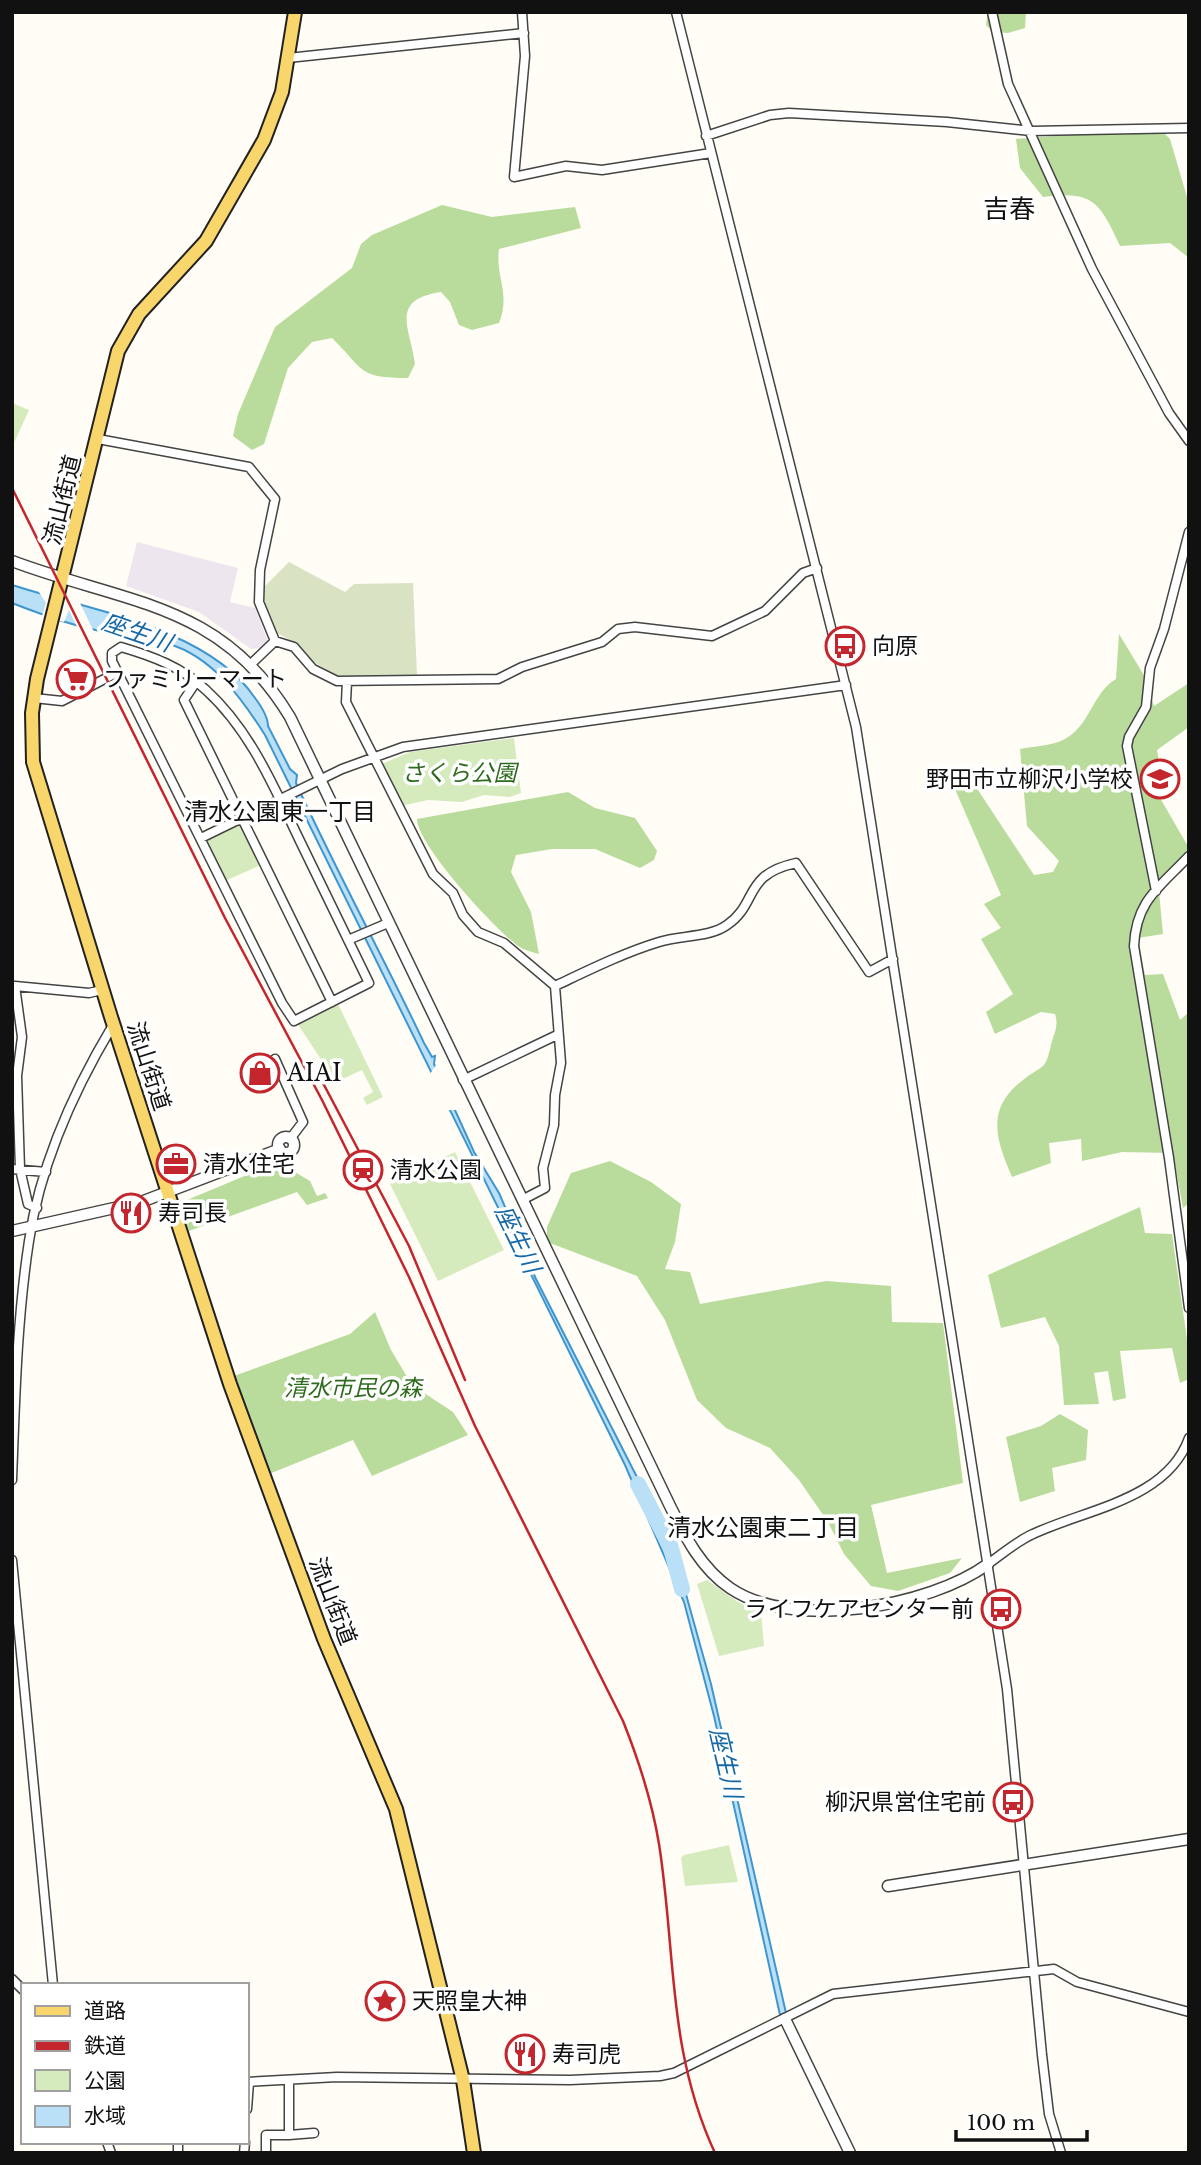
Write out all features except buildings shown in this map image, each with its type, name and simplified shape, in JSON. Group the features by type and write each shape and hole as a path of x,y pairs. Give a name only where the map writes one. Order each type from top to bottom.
{"main road":[{"name":"流山街道","path":"295,12 288,58 273,119 206,241 128,331 112,371 98,439 34,698 33,762 113,1025 223,1361 324,1639 397,1809 463,2080 474,2153"}],"street":[{"path":"522,12 525,57 514,177 566,166 602,170 711,153"},
{"path":"676,12 846,685 864,775 1010,1713 1049,2114 1061,2153"},
{"path":"992,12 1004,71 1092,269 1169,413 1189,442"},
{"path":"288,58 524,33"},
{"path":"706,136 770,115 789,113 934,121 1031,131 1189,128"},
{"path":"98,439 250,467 275,499 260,570 259,602 275,641"},
{"path":"1156,891 1127,746 1129,737 1146,707 1150,668 1164,629 1189,532"},
{"path":"12,561 63,585 175,613 205,628 252,663 275,691 290,717 315,782 388,923 687,1540 700,1560 729,1588 764,1605 808,1612 925,1595 958,1582 1030,1535 1155,1485 1172,1468 1189,1438"},
{"path":"275,641 294,647 323,676 347,681 498,679 522,667 602,642 618,629 635,627 712,636 765,611 803,573 817,568"},
{"path":"252,663 275,641"},
{"path":"121,647 170,665 196,681 239,727 282,797 352,939 369,983 294,1021 118,672 112,661 112,653 121,647"},
{"path":"34,698 62,701 118,672"},
{"path":"196,681 184,700 332,1002"},
{"path":"347,681 346,702 433,874 453,893 463,915 478,932 504,943 555,986 561,1063 555,1095 554,1125 543,1168 545,1188 522,1200"},
{"path":"201,838 282,797 373,756 429,741 846,685"},
{"path":"1189,856 1141,907 1135,926 1134,946 1169,1158 1189,1308"},
{"path":"555,986 625,953 663,940 708,933 727,926 741,910 760,878 781,866 796,863 869,972 893,959"},
{"path":"352,939 388,923"},
{"path":"37,1208 28,1204 16,1169 17,1076 22,1037 14,986 89,993 102,990"},
{"path":"12,1480 19,1348 32,1228 46,1172 73,1104 113,1025"},
{"path":"463,1080 557,1035"},
{"path":"12,1231 169,1193 279,1149 286,1153 292,1150 293,1142 290,1139 303,1122 275,1059"},
{"path":"1169,1158 1178,1162"},
{"path":"16,1169 46,1172"},
{"path":"12,1560 53,1983"},
{"path":"888,1886 1189,1839"},
{"path":"248,2082 337,2077 570,2080 668,2075 833,1994 1054,1969 1077,1982 1189,2012"},
{"path":"785,2019 850,2153"},
{"path":"289,2080 289,2135"},
{"path":"266,2153 267,2135 314,2133"}],"shaded area":[{"path":"137,542 238,568 230,602 255,608 268,641 261,648 251,649 199,612 126,586"}],"green space":[{"path":"988,12 1026,12 1025,28 1008,33 993,32 986,25"},
{"path":"1108,132 1163,132 1170,139 1189,204 1189,258 1170,243 1120,246 1107,219 1093,203 1074,196 1043,197 1020,168 1016,139"},
{"path":"442,205 492,217 575,207 581,228 499,249 504,303 499,323 472,330 459,325 450,302 441,292 414,301 409,309 407,327 415,364 408,378 370,374 357,365 332,338 312,342 288,368 264,444 252,450 233,436 238,414 275,327 352,268 361,244 372,235"},
{"path":"12,403 29,410 12,447"},
{"path":"289,562 345,592 354,584 413,583 417,675 340,677 312,661 296,643 275,632 264,605 263,588"},
{"path":"1119,634 1145,677 1154,706 1189,683 1189,727 1157,750 1161,772 1160,798 1189,848 1158,881 1163,934 1138,938 1145,975 1163,974 1180,1020 1189,1012 1189,1203 1183,1208 1173,1153 1122,1152 1082,1161 1081,1139 1049,1143 1051,1163 1012,1177 998,1137 999,1113 1011,1091 1045,1064 1056,1030 1056,1019 1055,1014 1041,1012 995,1034 986,1012 1013,994 981,939 1001,928 984,904 1001,895 948,773 972,781 1034,875 1053,872 1059,861 1027,826 1020,749 1058,742 1079,727 1101,693 1116,679"},
{"name":"さくら公園","path":"514,738 521,793 510,797 484,795 462,802 428,800 401,806 382,764 410,752"},
{"path":"568,792 595,808 635,818 657,851 654,860 640,868 595,849 552,849 516,855 511,872 531,912 539,954 518,946 476,905 443,866 420,831 417,819"},
{"path":"238,824 242,825 261,865 225,881 207,844 210,837"},
{"path":"338,1004 383,1097 367,1105 363,1098 373,1092 362,1070 336,1082 297,1023"},
{"path":"455,1152 504,1250 438,1281 390,1184"},
{"path":"610,1161 651,1182 681,1204 675,1242 665,1269 690,1272 700,1304 826,1281 891,1286 892,1322 943,1323 963,1483 871,1505 887,1573 962,1558 950,1573 898,1591 871,1586 844,1554 828,1522 799,1480 770,1448 726,1428 697,1400 665,1320 637,1276 547,1242 547,1227 571,1173"},
{"path":"278,1162 310,1181 317,1196 325,1193 328,1198 307,1205 297,1192 189,1231 181,1206 187,1200"},
{"path":"1140,1207 1145,1233 1172,1234 1188,1346 1189,1379 1180,1383 1172,1348 1120,1351 1126,1398 1113,1401 1108,1371 1094,1373 1099,1404 1064,1405 1059,1346 1045,1317 1001,1328 988,1275"},
{"name":"清水市民の森","path":"375,1312 391,1350 412,1385 453,1412 468,1435 372,1476 353,1440 269,1474 234,1376 350,1334"},
{"path":"1060,1414 1088,1430 1086,1460 1052,1468 1055,1491 1020,1502 1006,1437 1041,1426"},
{"path":"707,1580 738,1602 761,1612 764,1646 719,1656 697,1584"},
{"path":"729,1845 738,1882 685,1886 681,1858 684,1855"}],"water":[{"path":"12,585 110,613 178,638 208,654 234,674 264,711 268,726 290,769 297,775 296,783 327,849 424,1043 432,1057 435,1056 434,1064 474,1152 499,1193 536,1279 642,1487 682,1580 711,1684 786,2013 780,2015 714,1716 684,1602 625,1465 265,735 225,681 213,669 185,650 152,640 78,626 12,603"}],"pier":[{"path":"37,589 80,603 95,634 78,629 69,610 64,622 42,616 46,603"},
{"path":"438,1062 461,1110 445,1110 428,1077"}],"waterway":[{"name":"座生川","path":"638,1484 671,1548 682,1589"}],"railway":[{"path":"12,488 225,918 322,1100 409,1277 475,1426 623,1721 644,1781 659,1844 675,2000 688,2076 715,2153"},
{"path":"323,1083 409,1246 465,1380"}],"place":[{"name":"向原","path":"845,646"},
{"name":"ファミリーマート","path":"76,679"},
{"name":"野田市立柳沢小学校","path":"1160,779"},
{"name":"AIAI","path":"260,1073"},
{"name":"清水住宅","path":"176,1164"},
{"name":"清水公園","path":"363,1170"},
{"name":"寿司長","path":"131,1213"},
{"name":"ライフケアセンター前","path":"1001,1609"},
{"name":"柳沢県営住宅前","path":"1013,1802"},
{"name":"天照皇大神","path":"385,2001"},
{"name":"寿司虎","path":"525,2054"}],"district":[{"name":"吉春","path":"1009,209"},
{"name":"清水公園東一丁目","path":"280,811"},
{"name":"清水公園東二丁目","path":"763,1527"}]}
